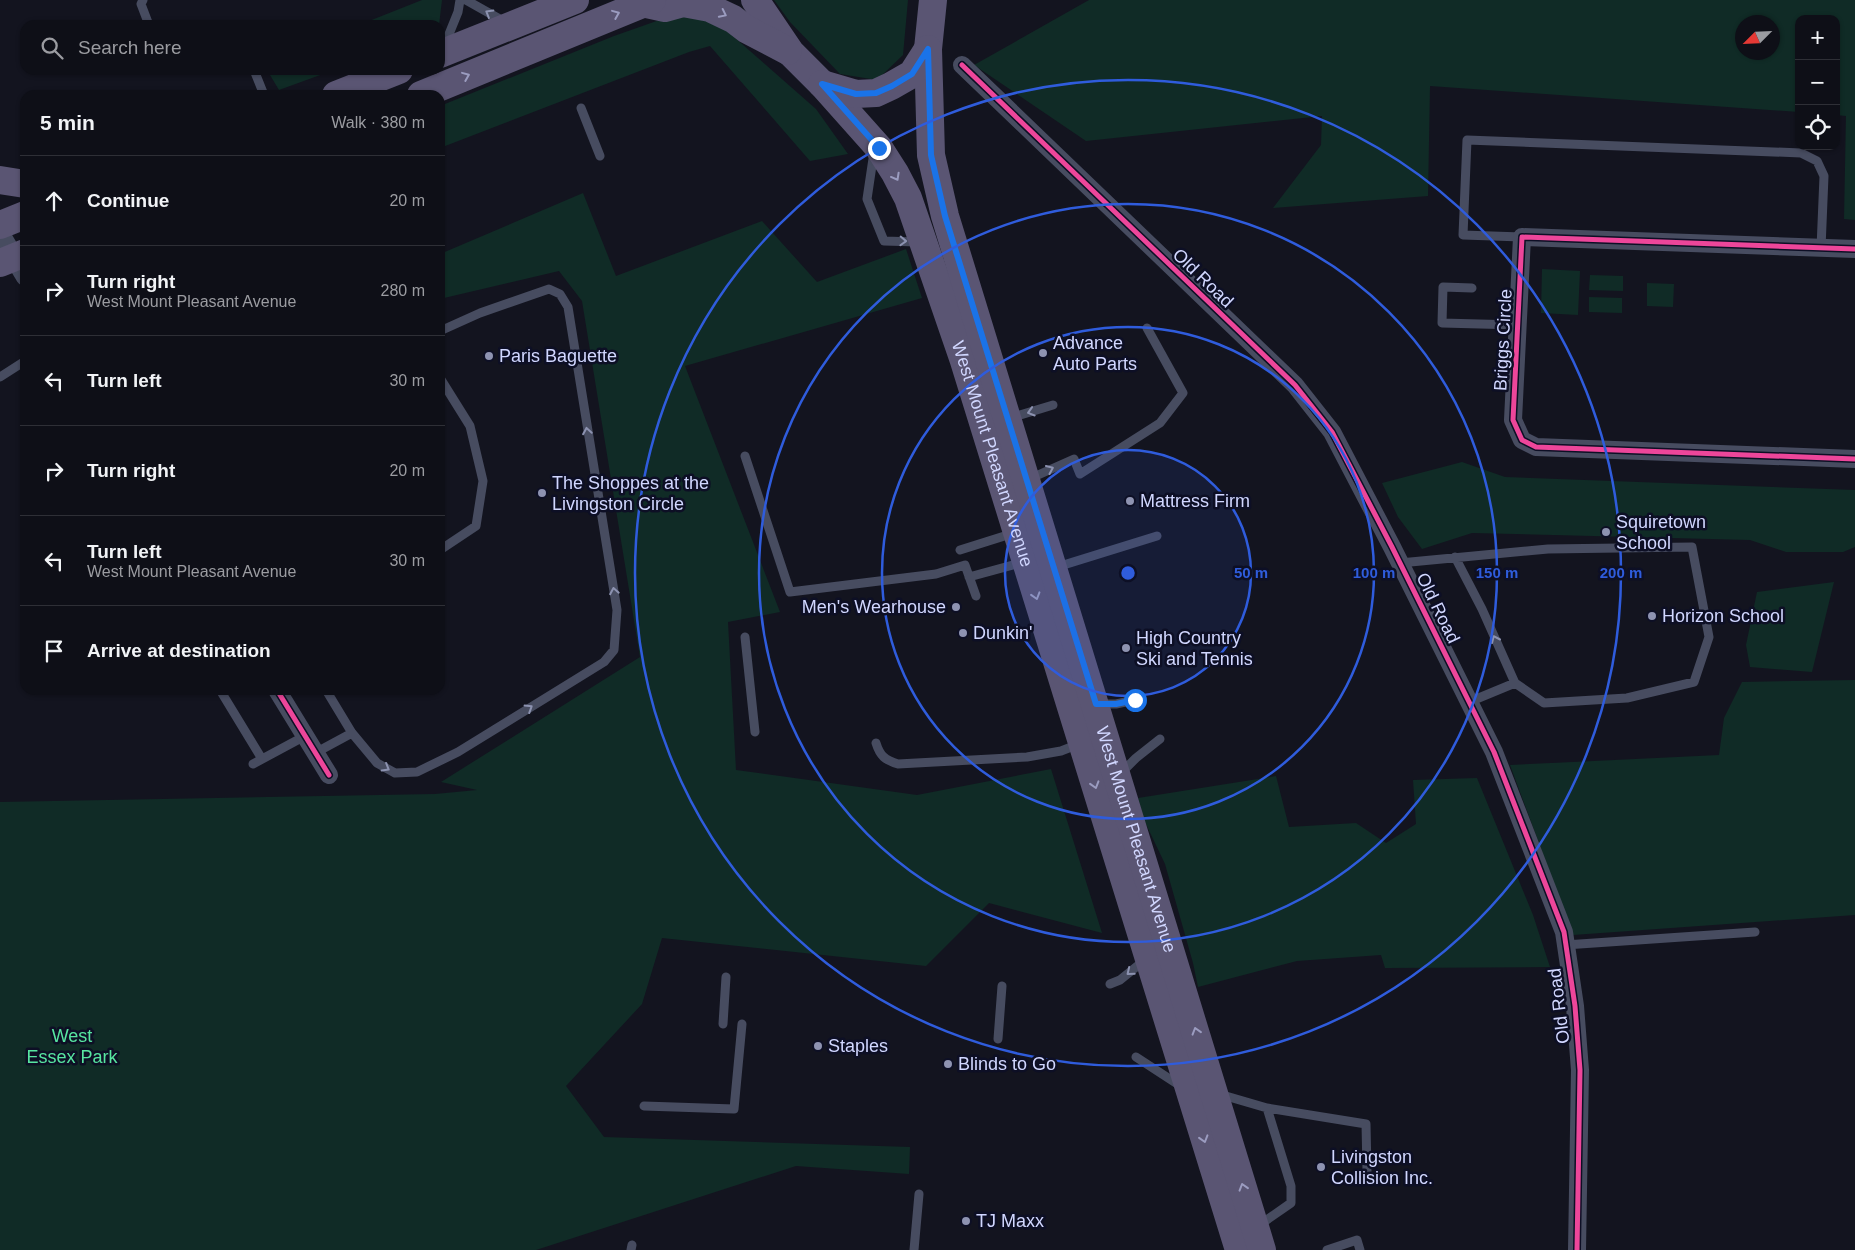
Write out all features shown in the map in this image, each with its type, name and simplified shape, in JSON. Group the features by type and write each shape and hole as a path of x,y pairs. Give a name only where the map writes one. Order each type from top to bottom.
{"main road":[{"path":"445,52 575,0"},
{"path":"755,0 792,53"},
{"name":"West Mount Pleasant Avenue","path":"933,0 929,43 931,155 945,216 1118,776 1202,1093 1239,1250"},
{"path":"822,84 856,94 876,93 912,74 929,43 946,0"},
{"path":"433,90 647,2 664,8 683,3 722,12 746,29 792,53"},
{"name":"West Mount Pleasant Avenue","path":"792,53 875,144 895,173 908,198 964,361 1148,957 1259,1239"},
{"path":"349,90 387,75"},
{"path":"0,180 20,183"},
{"path":"0,226 20,218"}],"street":[{"name":"Old Road","path":"962,65 1295,385 1332,432 1400,562 1494,752 1564,932 1575,1006 1580,1070 1577,1250"},
{"path":"1522,237 1855,249"},
{"name":"Briggs Circle","path":"1522,237 1514,420 1522,440 1536,447 1855,459"},
{"path":"280,695 329,775"}],"lane":[{"path":"143,0 141,4 147,20"},
{"path":"445,43 458,12 460,0"},
{"path":"466,0 512,26"},
{"path":"256,75 262,90"},
{"path":"581,108 600,156"},
{"path":"1522,237 1463,235 1467,140 1801,153 1817,161 1824,176 1820,248"},
{"path":"875,144 867,199 884,241 923,242"},
{"path":"1472,288 1443,287 1442,323 1518,325"},
{"path":"329,695 352,733 377,763 395,773 417,772 458,752 604,662 614,650 617,610 568,307 560,294 549,289 480,313 445,329"},
{"path":"1027,480 1074,459 1080,474 1160,423 1183,393 1147,328"},
{"path":"0,377 20,364"},
{"path":"445,386 470,426 483,481 476,526 445,547"},
{"path":"1008,418 1053,405"},
{"path":"745,456 790,592 936,574 965,565 976,596"},
{"path":"960,550 1017,532"},
{"path":"1054,568 1157,536"},
{"path":"1400,562 1455,557 1548,549 1692,547 1708,636 1694,682 1627,698 1544,703 1515,683 1482,609 1455,557"},
{"path":"969,578 1026,561"},
{"path":"745,637 755,732"},
{"path":"1469,702 1515,683"},
{"path":"223,695 262,759"},
{"path":"1096,704 1116,704 1135,700"},
{"path":"315,753 352,733"},
{"path":"253,764 305,736"},
{"path":"1118,776 1136,758 1160,739"},
{"path":"876,743 880,754 887,761 898,764 1027,757 1061,751 1082,743"},
{"path":"1566,944 1756,932"},
{"path":"1110,984 1120,980 1148,957"},
{"path":"724,1024 726,976"},
{"path":"998,1039 1002,986"},
{"path":"644,1106 734,1110 742,1024"},
{"path":"1136,1057 1202,1093 1267,1108 1366,1124 1368,1171"},
{"path":"1259,1239 1291,1203 1291,1186 1267,1108"},
{"path":"914,1250 919,1194"},
{"path":"1327,1250 1357,1240 1360,1250"}],"green space":[{"path":"422,0 442,0 440,20 372,20"},
{"path":"774,0 908,0 903,55 877,80 840,74 790,22"},
{"path":"1089,0 1855,0 1855,220 1844,219 1846,116 1840,115 1840,15 1795,15 1795,112 1430,86 1428,196 1273,208 1321,145 1322,116 1086,141 974,65"},
{"path":"685,11 718,23 816,109 848,154 810,161 710,46 689,52 445,146 445,104 614,36"},
{"path":"270,75 320,75 279,90"},
{"name":"West Essex Park","path":"583,193 616,276 762,221 817,282 906,249 922,298 685,366 780,612 728,622 736,770 917,795 1051,769 1102,933 989,903 926,966 662,938 642,1004 566,1086 604,1137 910,1147 909,1174 796,1166 536,1250 0,1250 0,802 435,794 477,790 441,782 640,657 582,301 559,271 445,298 445,252"},
{"path":"1542,269 1580,271 1578,315 1541,313"},
{"path":"1590,275 1623,276 1623,291 1589,290"},
{"path":"1647,283 1674,284 1673,307 1647,306"},
{"path":"1589,297 1622,298 1622,313 1589,312"},
{"path":"1462,462 1505,477 1855,490 1855,547 1843,552 1786,552 1750,540 1472,533 1422,549 1398,517 1382,483"},
{"path":"1834,582 1812,672 1750,667 1746,645 1757,592"},
{"path":"1855,680 1855,915 1573,935 1510,765 1719,755 1724,718 1742,682"},
{"path":"1276,776 1289,827 1356,823 1386,843 1416,824 1413,780 1477,778 1533,915 1550,967 1385,968 1381,955 1297,961 1198,987 1165,864 1145,822 1138,798"}],"cycle path":[{"path":"962,65 1295,385 1332,432 1392,547 1494,752 1564,932 1575,1006 1580,1070 1577,1250"},
{"path":"1855,249 1522,237 1513,420 1522,440 1536,447 1855,459"},
{"path":"280,695 329,775"}],"place":[{"name":"Advance Auto Parts","path":"1043,353"},
{"name":"Paris Baguette","path":"489,356"},
{"name":"The Shoppes at the Livingston Circle","path":"542,493"},
{"name":"Mattress Firm","path":"1130,501"},
{"name":"Squiretown School","path":"1606,532"},
{"name":"Men's Wearhouse","path":"956,607"},
{"name":"Horizon School","path":"1652,616"},
{"name":"Dunkin'","path":"963,633"},
{"name":"High Country Ski and Tennis","path":"1126,648"},
{"name":"Staples","path":"818,1046"},
{"name":"Blinds to Go","path":"948,1064"},
{"name":"Livingston Collision Inc.","path":"1321,1167"},
{"name":"TJ Maxx","path":"966,1221"}],"route":[{"path":"879,148 822,84 856,94 876,93 912,74 928,49 931,155 945,216 1096,704 1116,704 1135,700"}]}
